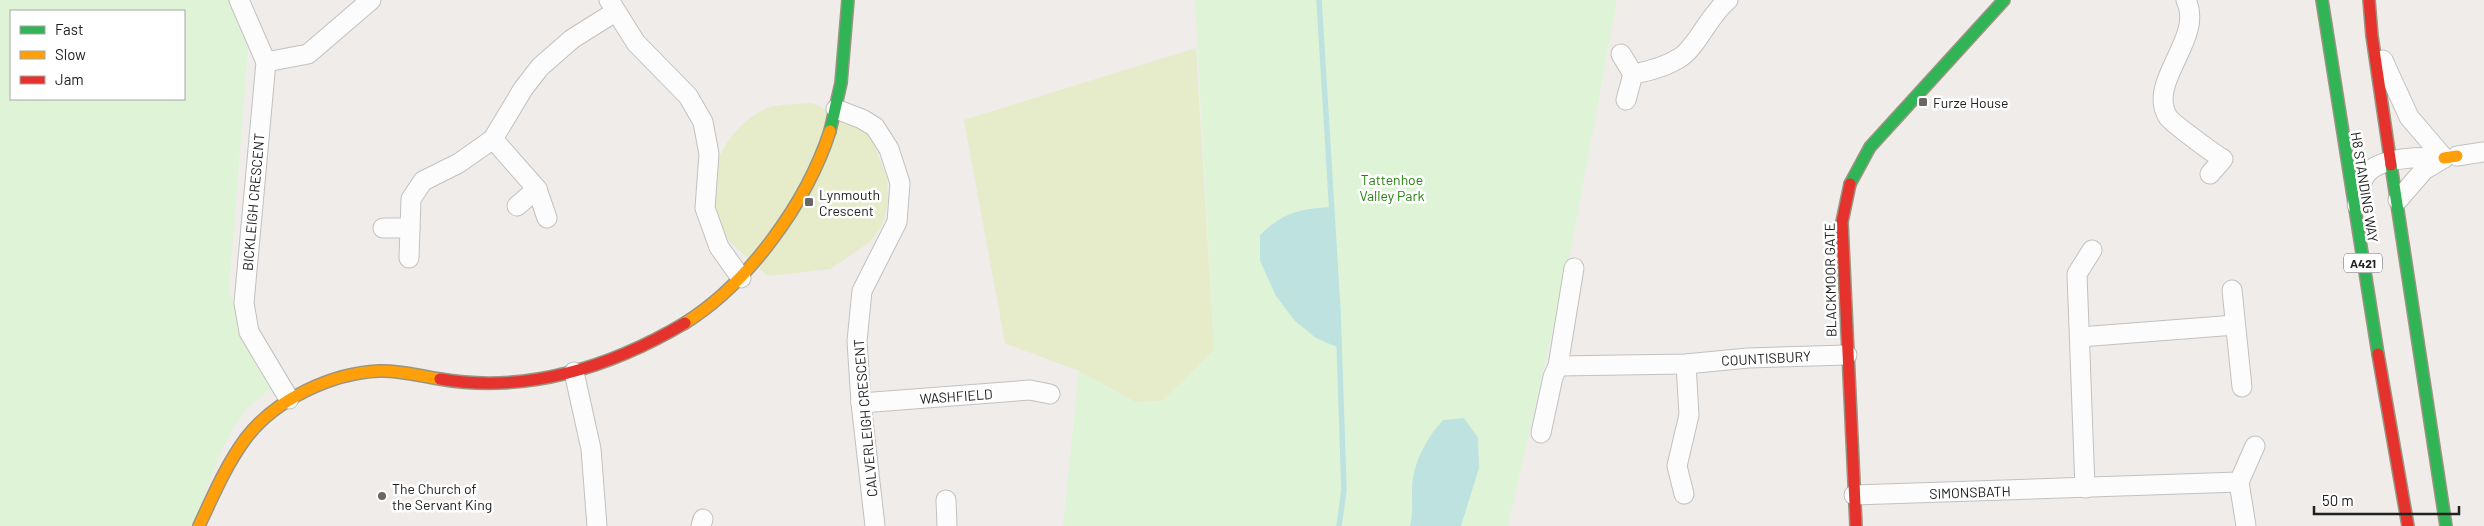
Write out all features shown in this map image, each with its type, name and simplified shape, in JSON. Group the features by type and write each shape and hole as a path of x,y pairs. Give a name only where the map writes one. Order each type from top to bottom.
{"main road":[{"path":"199,526 239,446 269,412 289,399 335,380 385,370 448,382 490,384 525,381 574,372 660,339 691,321 741,278 764,250 810,181 836,109 848,0"},
{"name":"BLACKMOOR GATE","path":"1856,526 1842,222 1850,184 1870,147 2004,0"},
{"name":"H8 STANDING WAY","path":"2322,0 2355,218 2408,526"},
{"path":"2369,0 2372,36 2446,526"}],"street":[{"name":"BICKLEIGH CRESCENT","path":"239,0 266,62 244,303 249,332 289,399"},
{"path":"266,62 308,54 371,0"},
{"path":"1633,74 1656,70 1682,56 1718,8 1728,0"},
{"path":"2186,0 2190,7 2189,30 2162,95 2168,117 2223,159 2210,174"},
{"path":"409,258 411,199 423,181 459,163 493,140 524,89 540,67 612,6 636,43 688,96 703,122 709,154 705,208 719,247 741,278"},
{"path":"2372,36 2409,117 2450,157"},
{"path":"1621,54 1633,74 1626,100"},
{"name":"CALVERLEIGH CRESCENT","path":"836,109 862,119 875,128 889,149 900,183 897,222 862,291 857,341 861,403 876,526"},
{"path":"493,140 537,189 547,218"},
{"path":"2355,218 2362,182 2369,172 2392,160 2450,157 2484,152"},
{"path":"2398,200 2424,170 2450,157"},
{"path":"517,206 537,189"},
{"path":"384,228 410,228"},
{"path":"2085,488 2077,274 2092,250"},
{"path":"1541,433 1553,377 1558,366 1574,268"},
{"path":"2232,290 2242,387"},
{"path":"2080,337 2235,325"},
{"name":"COUNTISBURY","path":"1558,366 1686,364 1748,358 1847,355"},
{"path":"1684,494 1677,466 1689,415 1686,364"},
{"path":"574,372 591,449 597,526"},
{"name":"WASHFIELD","path":"861,403 1030,390 1050,394"},
{"path":"2246,526 2239,482 2255,446"},
{"name":"SIMONSBATH","path":"1854,495 2239,482"},
{"path":"946,500 947,526"}],"green space":[{"path":"0,0 231,0 237,10 248,51 229,288 238,321 273,387 245,412 230,433 218,459 193,526 0,526"},
{"name":"Tattenhoe Valley Park","path":"1195,0 1617,0 1571,249 1508,526 1063,526 1079,371 1135,402 1162,401 1214,350"},
{"path":"1196,48 1214,350 1162,401 1135,402 1079,371 1005,343 964,120"},
{"path":"812,103 868,130 887,177 888,202 882,225 870,242 830,269 768,276 735,247 721,230 715,213 713,178 725,146 735,132 748,120 767,108 780,105"}],"water":[{"path":"1332,207 1339,348 1316,338 1295,321 1276,296 1260,261 1260,235 1277,221 1293,213"},
{"path":"1464,418 1478,438 1479,468 1461,526 1410,526 1414,471 1421,452 1443,420"}],"waterway":[{"path":"1319,0 1338,311 1344,490 1339,526"}],"traffic: fast":[{"path":"830,131 841,83 848,0"},
{"path":"1850,184 1870,147 2004,0"},
{"path":"2322,0 2378,354"},
{"path":"2391,165 2446,526"}],"traffic: slow":[{"path":"685,323 709,306 731,286 773,239 807,185 830,131"},
{"path":"2444,158 2457,156"},
{"path":"199,526 226,470 246,438 258,424 288,401 323,383 361,373 394,371 440,379"}],"traffic: jam":[{"path":"2369,0 2372,36 2391,165"},
{"path":"1850,184 1842,222 1856,526"},
{"path":"440,379 472,383 504,383 567,373 598,364 628,352 657,339 685,323"},
{"path":"2378,354 2408,526"}],"place":[{"name":"Furze House","path":"1923,102"},
{"name":"Lynmouth Crescent","path":"809,202"},
{"name":"The Church of the Servant King","path":"382,496"}]}
